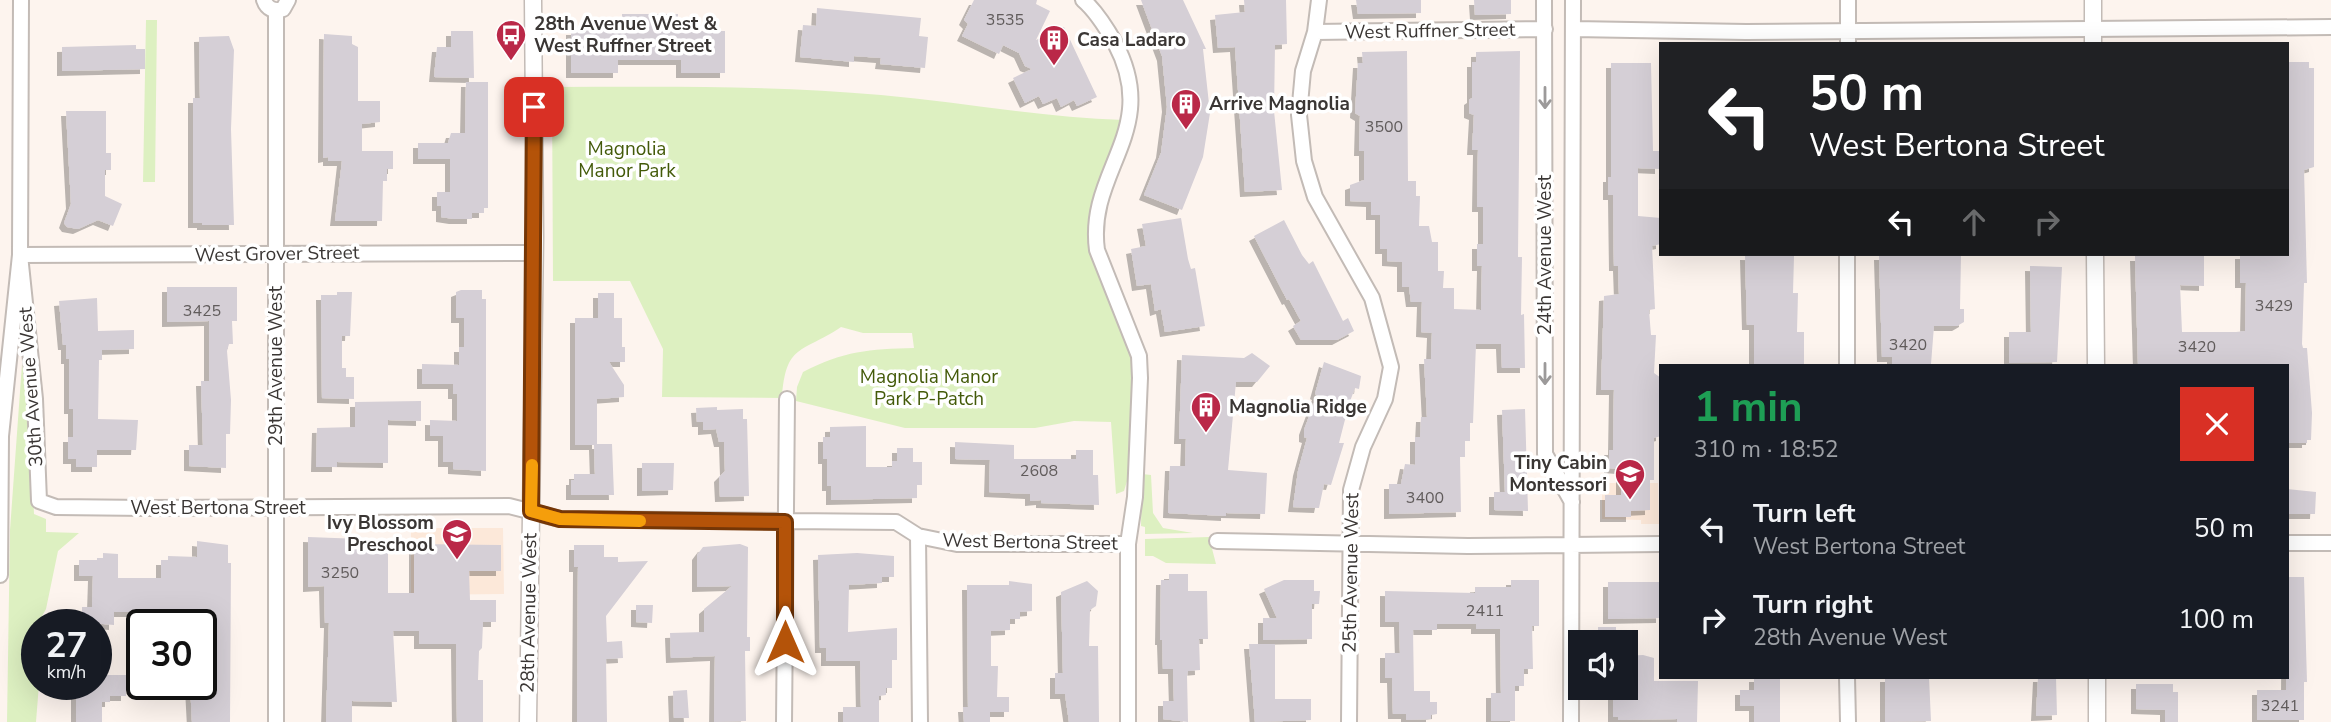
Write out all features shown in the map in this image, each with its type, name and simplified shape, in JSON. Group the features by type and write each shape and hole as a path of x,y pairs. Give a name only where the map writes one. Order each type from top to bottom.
{"street":[{"name":"30th Avenue West","path":"0,575 1,436 20,255 22,0"},
{"path":"264,0 268,8 276,11 286,6 288,0"},
{"name":"28th Avenue West","path":"528,722 535,253 533,0"},
{"path":"1083,0 1108,31 1122,58 1130,83 1131,115 1097,213 1095,232 1097,250 1139,356 1135,498 1128,544 1128,722"},
{"name":"25th Avenue West","path":"1319,0 1315,32 1303,71 1298,115 1304,161 1315,197 1372,298 1391,368 1385,399 1363,447 1351,490 1349,722"},
{"name":"24th Avenue West","path":"1544,0 1545,454 1573,503"},
{"name":"24th Avenue West","path":"1571,722 1573,0"},
{"path":"1848,0 1848,37"},
{"path":"2093,0 2093,37"},
{"name":"29th Avenue West","path":"276,11 276,722"},
{"path":"1573,29 1848,37 2093,37 2331,27"},
{"name":"West Ruffner Street","path":"1315,32 1545,29"},
{"name":"West Grover Street","path":"20,255 535,253"},
{"name":"30th Avenue West","path":"20,255 35,399 39,501 56,507"},
{"path":"1847,256 1847,364"},
{"path":"2095,256 2095,364"},
{"path":"784,722 787,399"},
{"name":"West Bertona Street","path":"56,507 276,509 509,506 560,519 895,522 918,536 957,544 1128,544"},
{"path":"918,536 919,722"},
{"path":"1217,541 1659,544"},
{"path":"2289,543 2331,543"},
{"path":"1847,679 1848,722"},
{"path":"2097,679 2097,722"}],"shaded area":[{"name":"Tiny Cabin Montessori","path":"1602,483 1658,483 1659,524 1641,524 1641,520 1602,519"},
{"name":"Ivy Blossom Preschool","path":"411,528 503,528 504,594 411,595"}],"green space":[{"path":"146,20 157,20 155,182 143,182"},
{"path":"552,87 717,87 840,92 1124,120 1103,213 1102,249 1140,369 1135,455 1124,491 1116,494 1111,422 1074,421 1035,428 905,428 796,401 797,387 803,372 857,352 914,348 912,333 863,333 841,327 792,358 784,380 782,398 662,397 663,349 630,281 553,281"},
{"path":"22,364 30,419 34,514 46,519 46,532 79,533 58,551 46,609 21,609 21,700 38,700 36,722 7,722 10,530"},
{"path":"1142,474 1151,475 1153,513 1163,528 1193,533 1145,534 1145,527 1141,526"},
{"path":"1209,537 1216,564 1166,563 1153,556 1145,556 1145,539"}],"building":[{"path":"974,0 1037,0 1036,4 1050,11 1036,40 1064,27 1097,97 1077,106 1074,100 1061,107 1057,98 1043,104 1039,96 1025,103 1013,78 1032,69 1025,66 1019,53 1003,45 999,54 962,36 968,24 964,20"},
{"name":"Arrive Magnolia","path":"1141,0 1183,0 1206,49 1203,49 1210,113 1203,157 1182,210 1144,195 1161,153 1167,107 1162,56"},
{"path":"1244,0 1286,0 1287,44 1275,45 1274,111 1282,190 1245,192 1235,47 1218,48 1215,15 1245,12"},
{"path":"1356,0 1421,0 1421,13 1358,14"},
{"path":"1474,0 1511,0 1511,14 1475,15"},
{"path":"817,8 921,18 919,36 928,37 925,68 880,64 881,58 854,56 854,62 800,57 803,25 816,26"},
{"path":"622,14 678,14 678,31 725,31 725,73 681,73 681,60 618,60 618,73 571,73 571,30 622,30"},
{"path":"451,31 473,31 474,78 434,77 437,47 451,47"},
{"path":"324,34 352,36 352,44 358,47 358,101 380,101 380,122 362,124 362,151 393,151 393,169 387,169 387,181 383,181 382,221 335,221 342,161 328,161 328,157 323,158"},
{"path":"229,36 234,50 231,129 234,225 202,225 193,223 193,98 200,98 199,37"},
{"path":"136,45 136,49 145,49 145,69 62,71 62,47"},
{"path":"1407,51 1408,181 1416,181 1416,196 1420,196 1419,226 1429,226 1432,242 1438,242 1438,271 1444,271 1443,288 1454,288 1454,309 1481,310 1482,266 1477,266 1477,244 1483,244 1483,207 1477,207 1478,150 1472,150 1474,115 1469,113 1469,100 1472,98 1472,62 1476,62 1476,52 1520,51 1518,257 1522,257 1521,315 1524,314 1525,368 1502,368 1501,344 1476,344 1473,423 1470,423 1470,441 1465,441 1465,457 1460,457 1461,512 1389,514 1389,484 1401,484 1405,464 1415,465 1415,437 1420,437 1421,417 1427,417 1424,359 1431,359 1432,333 1421,332 1422,302 1411,302 1409,287 1402,287 1402,262 1387,261 1387,249 1380,249 1380,215 1371,215 1371,202 1350,201 1350,185 1364,180 1364,151 1359,151 1360,116 1355,113 1358,63 1363,63 1362,52"},
{"path":"2289,62 2309,62 2309,68 2314,68 2314,167 2304,170 2307,283 2304,283 2302,344 2303,348 2307,348 2312,413 2311,440 2307,440 2307,443 2289,443 2289,364 2138,364 2135,256 2204,256 2204,286 2180,285 2182,332 2245,331 2246,283 2240,283 2240,256 2289,256"},
{"path":"1611,63 1651,63 1653,151 1659,151 1659,169 1638,168 1638,216 1659,218 1659,244 1652,246 1655,309 1649,310 1651,335 1656,335 1654,373 1659,377 1659,437 1654,438 1654,480 1650,480 1650,510 1631,511 1631,517 1605,517 1605,495 1621,495 1621,469 1609,468 1609,450 1613,450 1614,390 1601,390 1604,296 1619,294 1618,266 1614,266 1613,195 1608,195 1608,177 1611,177"},
{"path":"466,82 488,82 488,208 484,208 484,213 472,213 472,219 454,219 441,217 441,206 437,206 437,192 450,192 450,159 418,159 418,143 448,143 451,133 465,133"},
{"path":"66,111 106,111 106,153 111,153 111,170 105,170 105,196 122,204 113,226 98,220 78,229 67,227 64,223 71,204"},
{"path":"1181,218 1188,259 1191,269 1195,268 1205,326 1165,332 1161,309 1155,311 1151,284 1137,286 1131,249 1146,246 1142,224"},
{"path":"1284,220 1302,255 1309,264 1313,261 1343,321 1348,318 1354,331 1337,340 1301,340 1293,326 1301,321 1254,236"},
{"path":"1745,256 1794,256 1793,293 1798,293 1797,332 1804,332 1804,364 1754,364 1754,325 1747,325"},
{"path":"1879,256 1961,256 1960,309 1964,309 1964,322 1957,326 1934,326 1931,364 1892,364 1892,357 1882,357"},
{"path":"2030,266 2062,267 2057,362 2009,363 2009,332 2031,332"},
{"path":"167,287 237,287 237,321 232,321 233,344 229,344 227,351 231,400 230,434 226,434 226,468 189,466 189,445 203,445 201,381 209,381 209,321 167,322"},
{"path":"482,290 482,299 486,299 486,471 453,469 453,462 443,462 443,436 430,436 430,420 457,421 457,394 453,394 453,384 422,384 422,364 459,365 459,347 464,347 464,318 456,318 456,292"},
{"path":"337,292 352,292 350,336 342,336 342,368 346,368 346,377 354,377 354,399 322,398 321,295 337,295"},
{"path":"598,293 614,293 614,318 622,318 622,347 625,347 625,362 609,362 624,385 624,397 597,399 597,444 612,444 614,495 571,495 571,480 574,480 574,474 595,474 594,445 575,445 575,318 598,318"},
{"path":"97,298 98,331 134,330 134,349 102,350 102,360 99,360 98,419 138,420 136,450 97,450 97,467 76,467 76,459 68,459 68,437 73,437 73,409 69,409 69,359 66,359 66,345 63,345 59,301"},
{"name":"Magnolia Ridge","path":"1252,353 1270,366 1257,382 1236,382 1228,470 1267,473 1265,514 1226,513 1226,516 1168,513 1170,466 1185,466 1186,439 1179,439 1182,355 1244,358"},
{"path":"1324,362 1361,376 1359,389 1355,388 1349,404 1339,443 1344,443 1331,485 1324,484 1319,508 1293,507 1298,471 1307,438 1304,437 1304,430 1317,395 1315,394"},
{"path":"421,401 421,421 388,420 388,463 337,462 337,467 316,467 317,428 355,427 355,402"},
{"path":"717,407 717,410 743,409 743,419 747,419 749,496 720,497 719,477 725,471 724,442 719,442 716,429 703,430 703,422 697,422 696,408"},
{"path":"1525,409 1528,511 1494,510 1494,492 1505,492 1502,410"},
{"path":"866,426 866,467 892,467 892,461 897,461 897,448 913,448 913,462 922,462 922,485 917,485 917,498 831,500 831,486 827,486 827,459 823,459 823,437 830,437 830,427"},
{"path":"955,442 1014,445 1014,459 1076,459 1076,450 1093,450 1093,475 1098,475 1099,505 1041,503 1041,500 1030,501 1030,494 989,492 990,460 955,459"},
{"path":"642,463 674,463 673,490 642,491"},
{"path":"2289,489 2316,492 2315,514 2289,514"},
{"path":"308,537 388,540 388,593 414,593 414,544 501,545 501,571 469,571 470,600 496,600 496,622 483,622 482,648 479,651 478,680 483,680 483,722 457,722 456,644 419,644 419,631 393,631 397,702 352,701 352,722 326,722 329,623 325,623 324,586 308,587"},
{"path":"197,541 228,545 228,563 231,563 230,722 192,722 191,700 217,700 217,609 126,609 126,612 114,612 114,625 112,609 82,609 92,607 93,576 79,576 79,560 97,560 103,558 103,553 118,554 118,578 161,578 161,560 168,560 168,556 197,557"},
{"path":"740,544 748,547 747,637 750,637 750,651 745,651 746,721 714,722 715,656 671,658 670,633 704,632 704,609 732,586 697,587 697,555 703,547"},
{"path":"574,545 604,545 604,557 618,557 618,562 648,561 606,616 607,642 622,641 623,658 606,659 607,722 577,722 578,567 574,567"},
{"path":"857,553 894,556 894,577 882,577 882,583 849,585 848,632 897,628 897,660 892,660 892,688 886,688 886,695 879,696 879,722 843,722 843,707 861,707 860,661 826,661 826,648 820,648 818,555"},
{"path":"1169,574 1188,574 1188,591 1207,591 1208,639 1199,639 1200,670 1188,671 1188,722 1163,719 1163,701 1174,701 1173,669 1163,669 1160,640 1161,580 1169,580"},
{"path":"2289,577 2304,577 2307,682 2304,682 2304,720 2257,720 2257,690 2286,690 2286,679 2289,679"},
{"path":"1284,580 1314,580 1314,591 1320,591 1319,604 1312,604 1312,639 1263,640 1263,618 1277,618 1264,589"},
{"path":"1511,580 1539,580 1539,626 1532,626 1533,669 1524,669 1524,686 1515,686 1515,721 1491,721 1491,693 1501,693 1500,629 1476,629 1476,624 1437,624 1437,630 1413,630 1414,691 1430,691 1430,702 1437,702 1437,714 1431,715 1431,719 1406,720 1406,714 1393,714 1392,678 1385,678 1385,653 1400,653 1399,622 1385,622 1385,591 1475,593 1475,587 1511,587"},
{"path":"1009,581 1032,584 1032,611 1020,612 1020,619 1010,619 1010,630 991,631 991,666 998,666 997,697 1009,697 1009,712 990,712 990,722 964,722 963,707 968,707 967,585 1009,585"},
{"path":"1087,581 1098,591 1096,606 1090,610 1089,646 1098,646 1099,722 1069,722 1065,694 1055,694 1055,673 1063,673 1061,592"},
{"path":"1608,582 1659,582 1659,618 1608,619"},
{"path":"636,605 653,605 652,623 636,622"},
{"path":"1598,627 1616,627 1616,630 1598,630"},
{"path":"1249,644 1275,644 1275,699 1311,699 1311,720 1255,722"},
{"path":"1638,655 1654,658 1654,681 1698,681 1697,722 1677,722 1677,719 1618,720 1618,717 1613,717 1613,700 1638,700"},
{"path":"112,675 126,675 126,696 112,696"},
{"path":"1754,679 1780,679 1780,722 1754,722 1754,706 1740,706 1740,690 1754,690"},
{"path":"1885,679 1929,679 1931,721 1885,722"},
{"path":"2038,679 2056,679 2057,715 2036,716"},
{"path":"2136,684 2173,684 2173,692 2178,692 2178,722 2165,722 2165,710 2136,709"},
{"path":"687,690 689,718 674,718 673,691"},
{"path":"76,700 110,700 102,702 102,722 76,722"}],"slow traffic":[{"path":"532,465 531,511 560,519 640,521"}],"place":[{"name":"28th Avenue West & West Ruffner Street","path":"511,62"},
{"name":"Casa Ladaro","path":"1054,67"},
{"name":"Arrive Magnolia","path":"1186,131"},
{"name":"Magnolia Ridge","path":"1206,434"},
{"name":"Tiny Cabin Montessori","path":"1630,501"},
{"name":"Ivy Blossom Preschool","path":"457,561"}],"route":[{"path":"534,107 531,511 560,519 785,522 785,642"}],"park label":[{"name":"Magnolia Manor Park","path":"627,160"},
{"name":"Magnolia Manor Park P-Patch","path":"929,388"}]}
